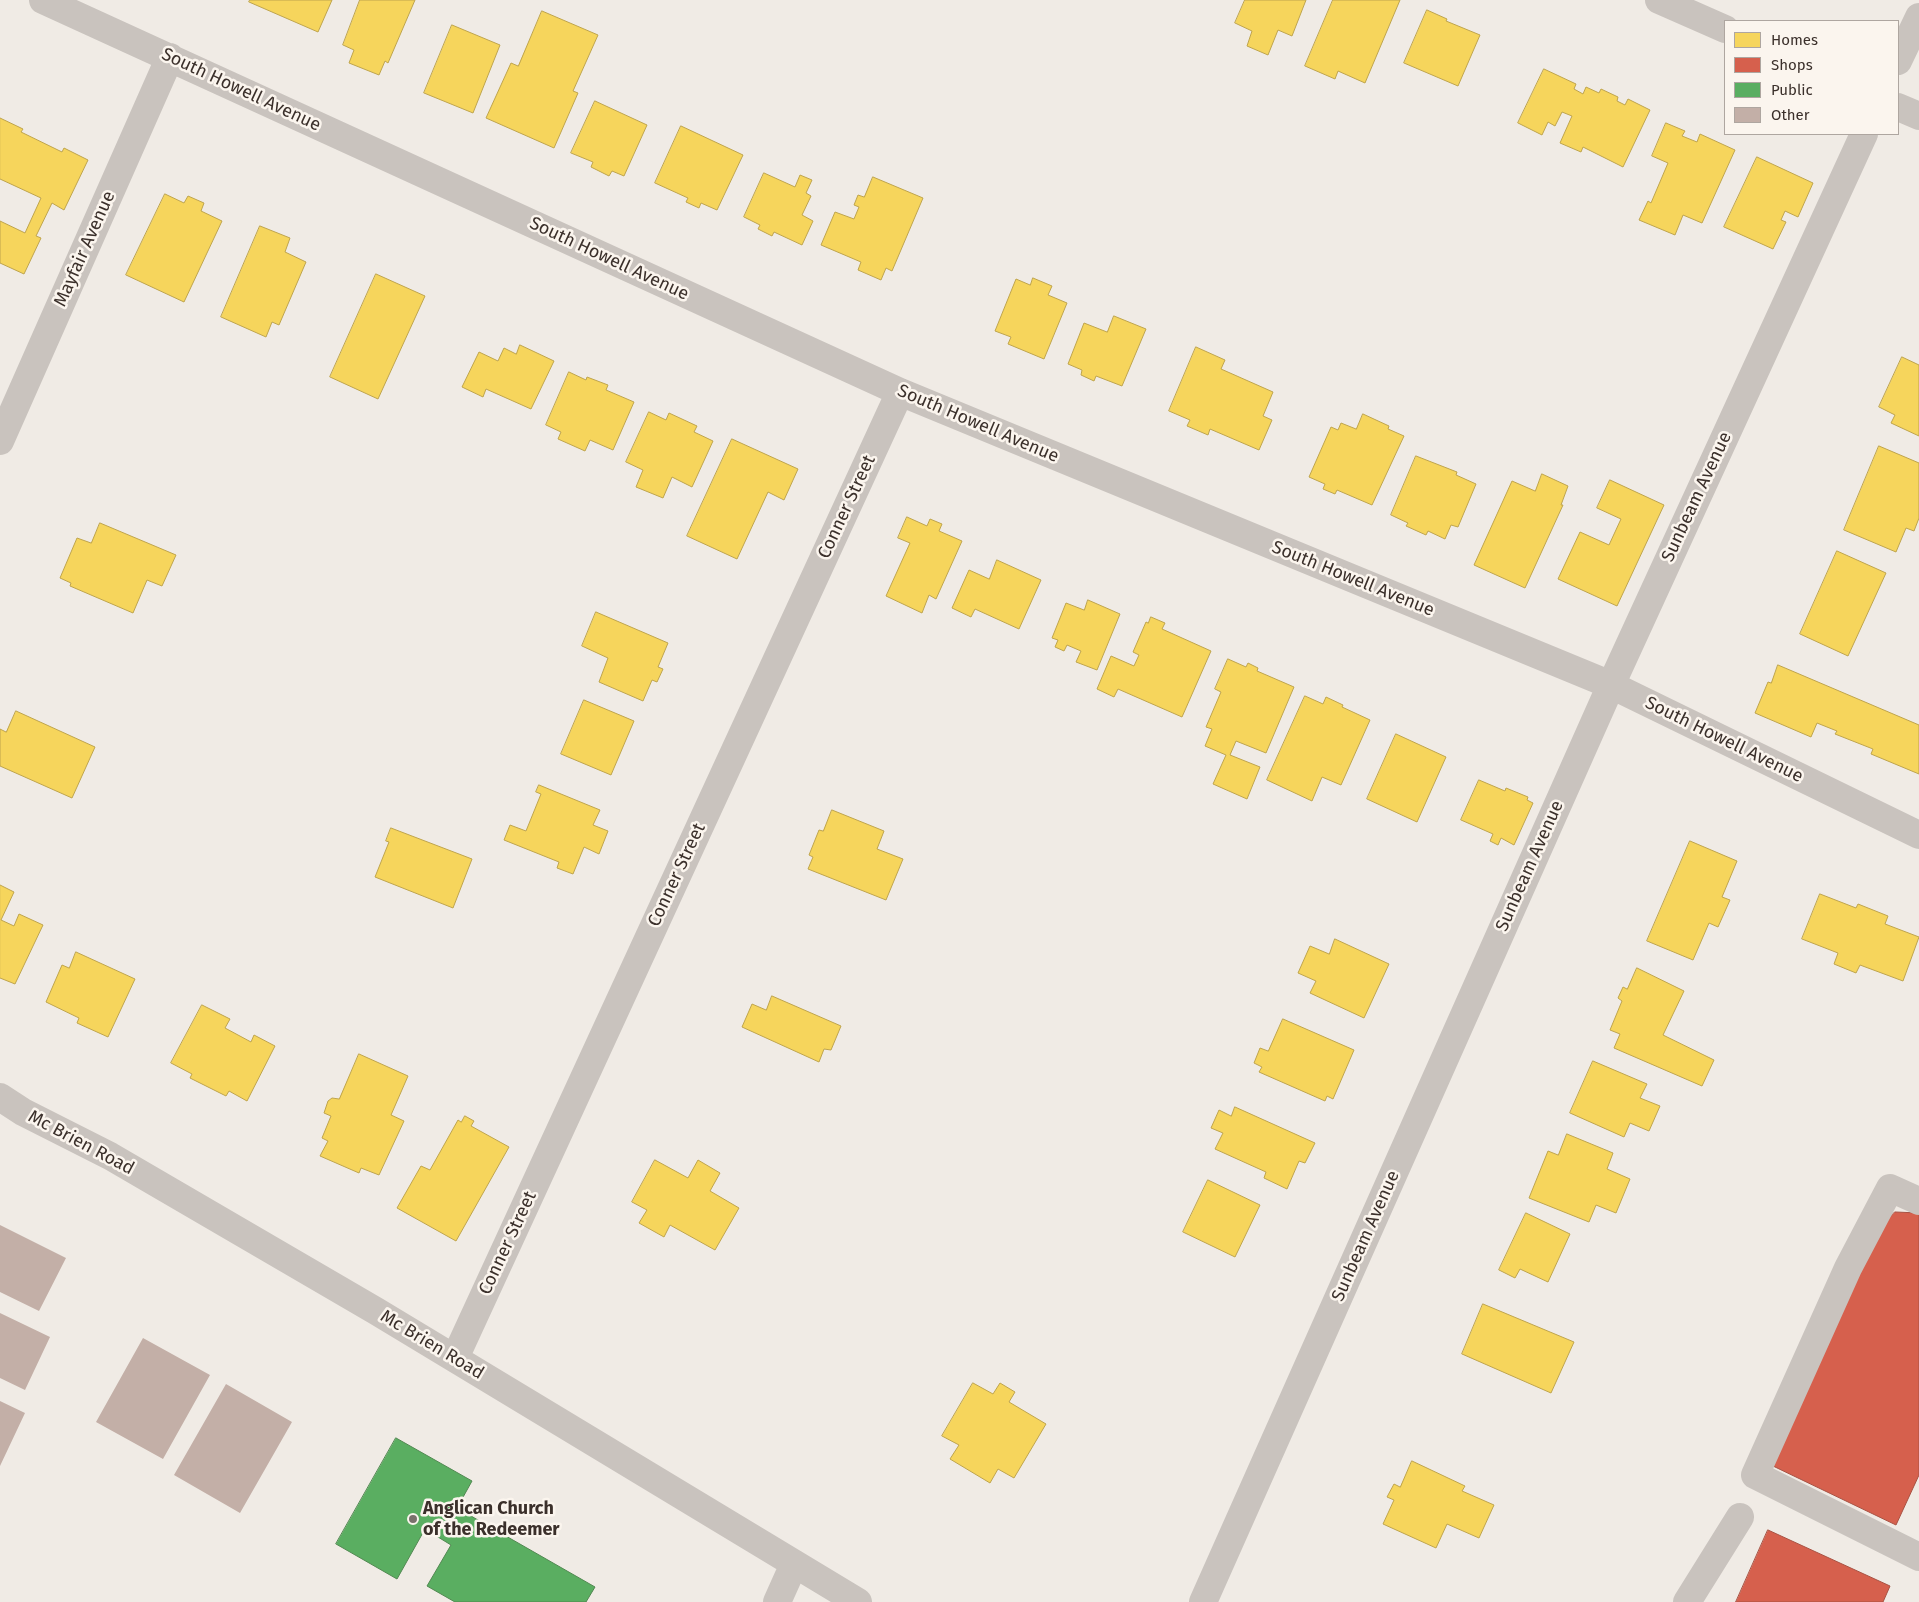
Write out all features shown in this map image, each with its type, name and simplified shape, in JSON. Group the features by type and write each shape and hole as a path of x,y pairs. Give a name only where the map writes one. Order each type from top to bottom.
{"street":[{"name":"South Howell Avenue","path":"43,0 900,392 1611,685 1919,835"},
{"path":"1659,0 1724,30"},
{"path":"1899,59 1919,17"},
{"name":"Mayfair Avenue","path":"0,441 170,57"},
{"path":"1899,107 1919,116"},
{"name":"Sunbeam Avenue","path":"1203,1602 1611,685 1864,135"},
{"name":"Conner Street","path":"455,1358 900,392"},
{"name":"Mc Brien Road","path":"0,1097 23,1112 110,1156 455,1358 858,1602"},
{"path":"1919,1201 1890,1188 1848,1268 1755,1475 1919,1557"},
{"path":"1687,1602 1740,1517"},
{"path":"778,1602 794,1564"}],"building: Homes":[{"path":"250,0 332,0 318,32 249,2"},
{"path":"360,0 415,0 388,63 385,61 379,75 349,63 354,50 343,45"},
{"path":"1245,0 1306,0 1292,36 1278,30 1268,55 1247,46 1252,31 1235,23"},
{"path":"1333,0 1400,0 1365,83 1338,71 1335,79 1305,66"},
{"path":"1427,10 1447,19 1446,21 1480,35 1458,86 1404,63"},
{"path":"542,11 598,35 573,91 578,93 554,148 486,118 511,63 518,66"},
{"path":"452,25 500,45 473,113 424,93"},
{"path":"1544,69 1576,84 1574,89 1583,94 1586,87 1599,93 1601,89 1618,97 1617,101 1625,105 1628,99 1650,110 1623,167 1583,147 1581,152 1560,143 1572,116 1562,112 1555,126 1548,122 1542,135 1518,123"},
{"path":"595,101 647,125 624,176 612,171 609,176 591,167 593,162 571,153"},
{"path":"0,118 23,129 21,132 62,152 64,148 88,160 64,210 52,203 36,236 41,238 24,274 0,263 0,221 25,233 41,198 0,179"},
{"path":"1666,123 1685,131 1682,136 1697,142 1700,134 1735,150 1702,223 1683,215 1675,235 1639,220 1648,201 1651,203 1668,163 1652,156"},
{"path":"681,126 743,155 717,210 701,203 699,208 686,202 688,198 655,183"},
{"path":"1757,157 1813,183 1798,217 1785,211 1781,220 1786,222 1773,249 1724,227"},
{"path":"764,173 795,187 800,175 812,180 806,193 811,196 802,215 813,221 802,245 774,232 772,236 758,229 760,225 744,217"},
{"path":"873,177 923,198 892,271 886,268 881,280 858,270 861,262 821,245 835,212 854,219 859,207 854,205 858,195 864,197"},
{"path":"165,194 184,203 188,196 204,203 201,211 222,221 184,302 126,275"},
{"path":"260,226 290,238 285,252 306,262 279,325 272,322 266,337 221,317"},
{"path":"376,274 425,296 378,399 330,377"},
{"path":"1033,278 1052,286 1048,295 1067,303 1044,359 1008,344 1011,337 995,331 1016,279 1030,285"},
{"path":"1114,316 1146,329 1122,386 1096,376 1094,381 1081,375 1082,370 1068,364 1084,323 1107,332"},
{"path":"520,345 554,361 531,409 486,389 483,397 462,387 479,352 498,361 504,348 516,354"},
{"path":"1196,347 1225,360 1221,369 1273,392 1263,416 1272,420 1259,450 1210,429 1208,435 1187,426 1190,420 1169,411"},
{"path":"1902,357 1919,365 1919,436 1891,423 1895,415 1879,407"},
{"path":"569,372 586,380 587,377 608,385 606,390 634,402 613,450 590,440 585,451 558,439 561,432 546,425"},
{"path":"649,412 666,420 669,413 697,426 694,432 713,441 692,487 672,477 663,498 636,487 643,470 626,462"},
{"path":"1363,414 1389,426 1388,429 1404,436 1372,505 1337,490 1335,494 1323,489 1325,484 1309,477 1331,427 1338,430 1341,423 1356,429"},
{"path":"732,439 798,469 784,500 768,492 737,559 687,536"},
{"path":"1879,446 1919,463 1919,518 1914,531 1906,528 1896,552 1844,530"},
{"path":"1416,456 1457,472 1456,475 1476,484 1458,527 1451,525 1445,539 1428,531 1426,535 1406,526 1408,523 1391,515"},
{"path":"1542,474 1568,486 1561,505 1563,505 1525,588 1474,565 1512,481 1535,491"},
{"path":"1610,480 1664,505 1617,606 1558,579 1580,532 1609,545 1621,519 1597,508"},
{"path":"907,517 927,526 930,519 942,524 939,531 962,541 936,599 929,595 922,613 886,596 910,543 898,538"},
{"path":"100,523 176,555 162,586 147,580 133,613 70,586 71,583 60,578 77,538 91,543"},
{"path":"1837,551 1886,573 1848,656 1800,634"},
{"path":"997,560 1041,580 1019,629 975,609 971,617 952,608 969,570 989,579"},
{"path":"1088,600 1120,614 1097,670 1076,662 1081,651 1067,645 1064,651 1055,647 1058,640 1052,638 1066,603 1084,610"},
{"path":"596,612 668,643 658,667 663,669 657,682 652,680 643,701 599,682 608,658 582,646"},
{"path":"1151,617 1165,623 1162,629 1211,651 1182,717 1118,689 1114,697 1097,689 1111,656 1134,666 1139,655 1133,652 1146,622 1148,623"},
{"path":"1228,659 1246,667 1248,663 1258,668 1257,671 1294,687 1266,753 1236,741 1230,755 1260,767 1247,799 1213,784 1226,755 1205,746 1212,729 1206,727 1221,692 1215,689"},
{"path":"1778,665 1919,725 1919,774 1871,754 1873,749 1835,734 1837,731 1817,723 1811,737 1755,713 1768,682 1771,683"},
{"path":"1305,696 1323,704 1326,697 1370,720 1341,785 1322,777 1312,801 1267,780"},
{"path":"584,700 634,721 611,775 561,754"},
{"path":"16,711 95,747 72,798 0,766 0,729 6,732"},
{"path":"1396,734 1446,757 1417,822 1367,799"},
{"path":"1479,780 1505,791 1506,788 1528,797 1527,800 1533,803 1514,845 1501,838 1498,845 1490,841 1493,834 1461,820"},
{"path":"539,785 600,810 593,825 608,831 599,854 584,847 573,874 557,868 559,862 504,840 510,825 526,831 541,794 536,792"},
{"path":"832,810 884,831 877,849 903,859 886,900 808,869 813,857 809,855 819,830 823,831"},
{"path":"391,828 472,859 453,908 375,877 389,842 386,841"},
{"path":"1690,841 1737,861 1722,897 1730,900 1718,927 1709,923 1693,960 1647,941"},
{"path":"0,885 14,892 1,920 14,926 19,914 43,925 15,984 0,978"},
{"path":"1820,894 1856,908 1858,904 1888,916 1885,924 1919,937 1903,981 1860,965 1856,973 1834,964 1838,953 1802,939"},
{"path":"1335,939 1389,964 1364,1018 1310,993 1316,981 1298,973 1310,946 1329,954"},
{"path":"76,952 135,979 108,1037 77,1023 79,1018 46,1002 62,965 69,968"},
{"path":"1637,968 1684,991 1663,1035 1714,1060 1702,1086 1614,1048 1620,1034 1610,1030 1622,1001 1618,998 1623,987 1627,989"},
{"path":"772,996 841,1026 831,1050 824,1049 819,1062 742,1027 752,1004 766,1010"},
{"path":"202,1005 230,1019 225,1028 251,1042 254,1035 275,1046 247,1101 229,1091 226,1096 190,1078 192,1074 171,1063"},
{"path":"1283,1019 1354,1050 1333,1099 1327,1096 1325,1101 1259,1072 1262,1067 1254,1063 1260,1048 1268,1051"},
{"path":"359,1054 408,1076 391,1115 404,1121 379,1175 361,1168 359,1173 320,1156 328,1141 322,1138 331,1116 324,1113 328,1101 332,1098 339,1099"},
{"path":"1593,1061 1647,1084 1640,1098 1660,1106 1649,1131 1630,1123 1624,1137 1570,1113"},
{"path":"1235,1107 1315,1143 1305,1163 1299,1161 1287,1189 1264,1178 1266,1172 1215,1149 1223,1133 1211,1128 1219,1110 1231,1116"},
{"path":"465,1116 474,1121 471,1126 509,1147 456,1241 397,1208 421,1166 430,1170 458,1120 461,1122"},
{"path":"1567,1134 1613,1153 1607,1169 1630,1179 1616,1213 1596,1205 1589,1222 1529,1198 1548,1151 1558,1155"},
{"path":"655,1160 688,1178 698,1160 720,1173 710,1191 739,1208 715,1250 670,1225 664,1237 639,1223 647,1210 632,1202"},
{"path":"1208,1180 1260,1205 1235,1257 1183,1232"},
{"path":"1526,1213 1570,1234 1548,1282 1520,1269 1515,1278 1499,1270"},
{"path":"1483,1304 1574,1342 1551,1393 1462,1354"},
{"path":"973,1383 993,1394 1000,1383 1015,1392 1009,1402 1046,1424 1014,1478 998,1469 990,1483 950,1459 959,1445 942,1436"},
{"path":"1412,1461 1465,1486 1462,1491 1494,1505 1479,1538 1447,1524 1436,1548 1383,1524 1394,1500 1387,1497 1394,1484 1400,1487"}],"building: Shops":[{"path":"1895,1212 1919,1213 1919,1475 1896,1525 1773,1466 1881,1226"},
{"path":"1768,1530 1890,1586 1883,1602 1736,1602"}],"building: Public":[{"name":"Anglican Church of the Redeemer","path":"396,1438 472,1481 457,1508 595,1587 586,1602 455,1602 427,1586 451,1545 425,1529 397,1579 336,1544"}],"building: Other":[{"path":"0,1225 66,1258 39,1311 0,1292"},
{"path":"0,1313 50,1337 25,1390 0,1378"},
{"path":"143,1338 210,1375 163,1459 96,1422"},
{"path":"226,1384 292,1422 240,1513 174,1475"},
{"path":"0,1401 25,1413 0,1466"}],"place":[{"name":"Anglican Church of the Redeemer","path":"413,1519"}]}
